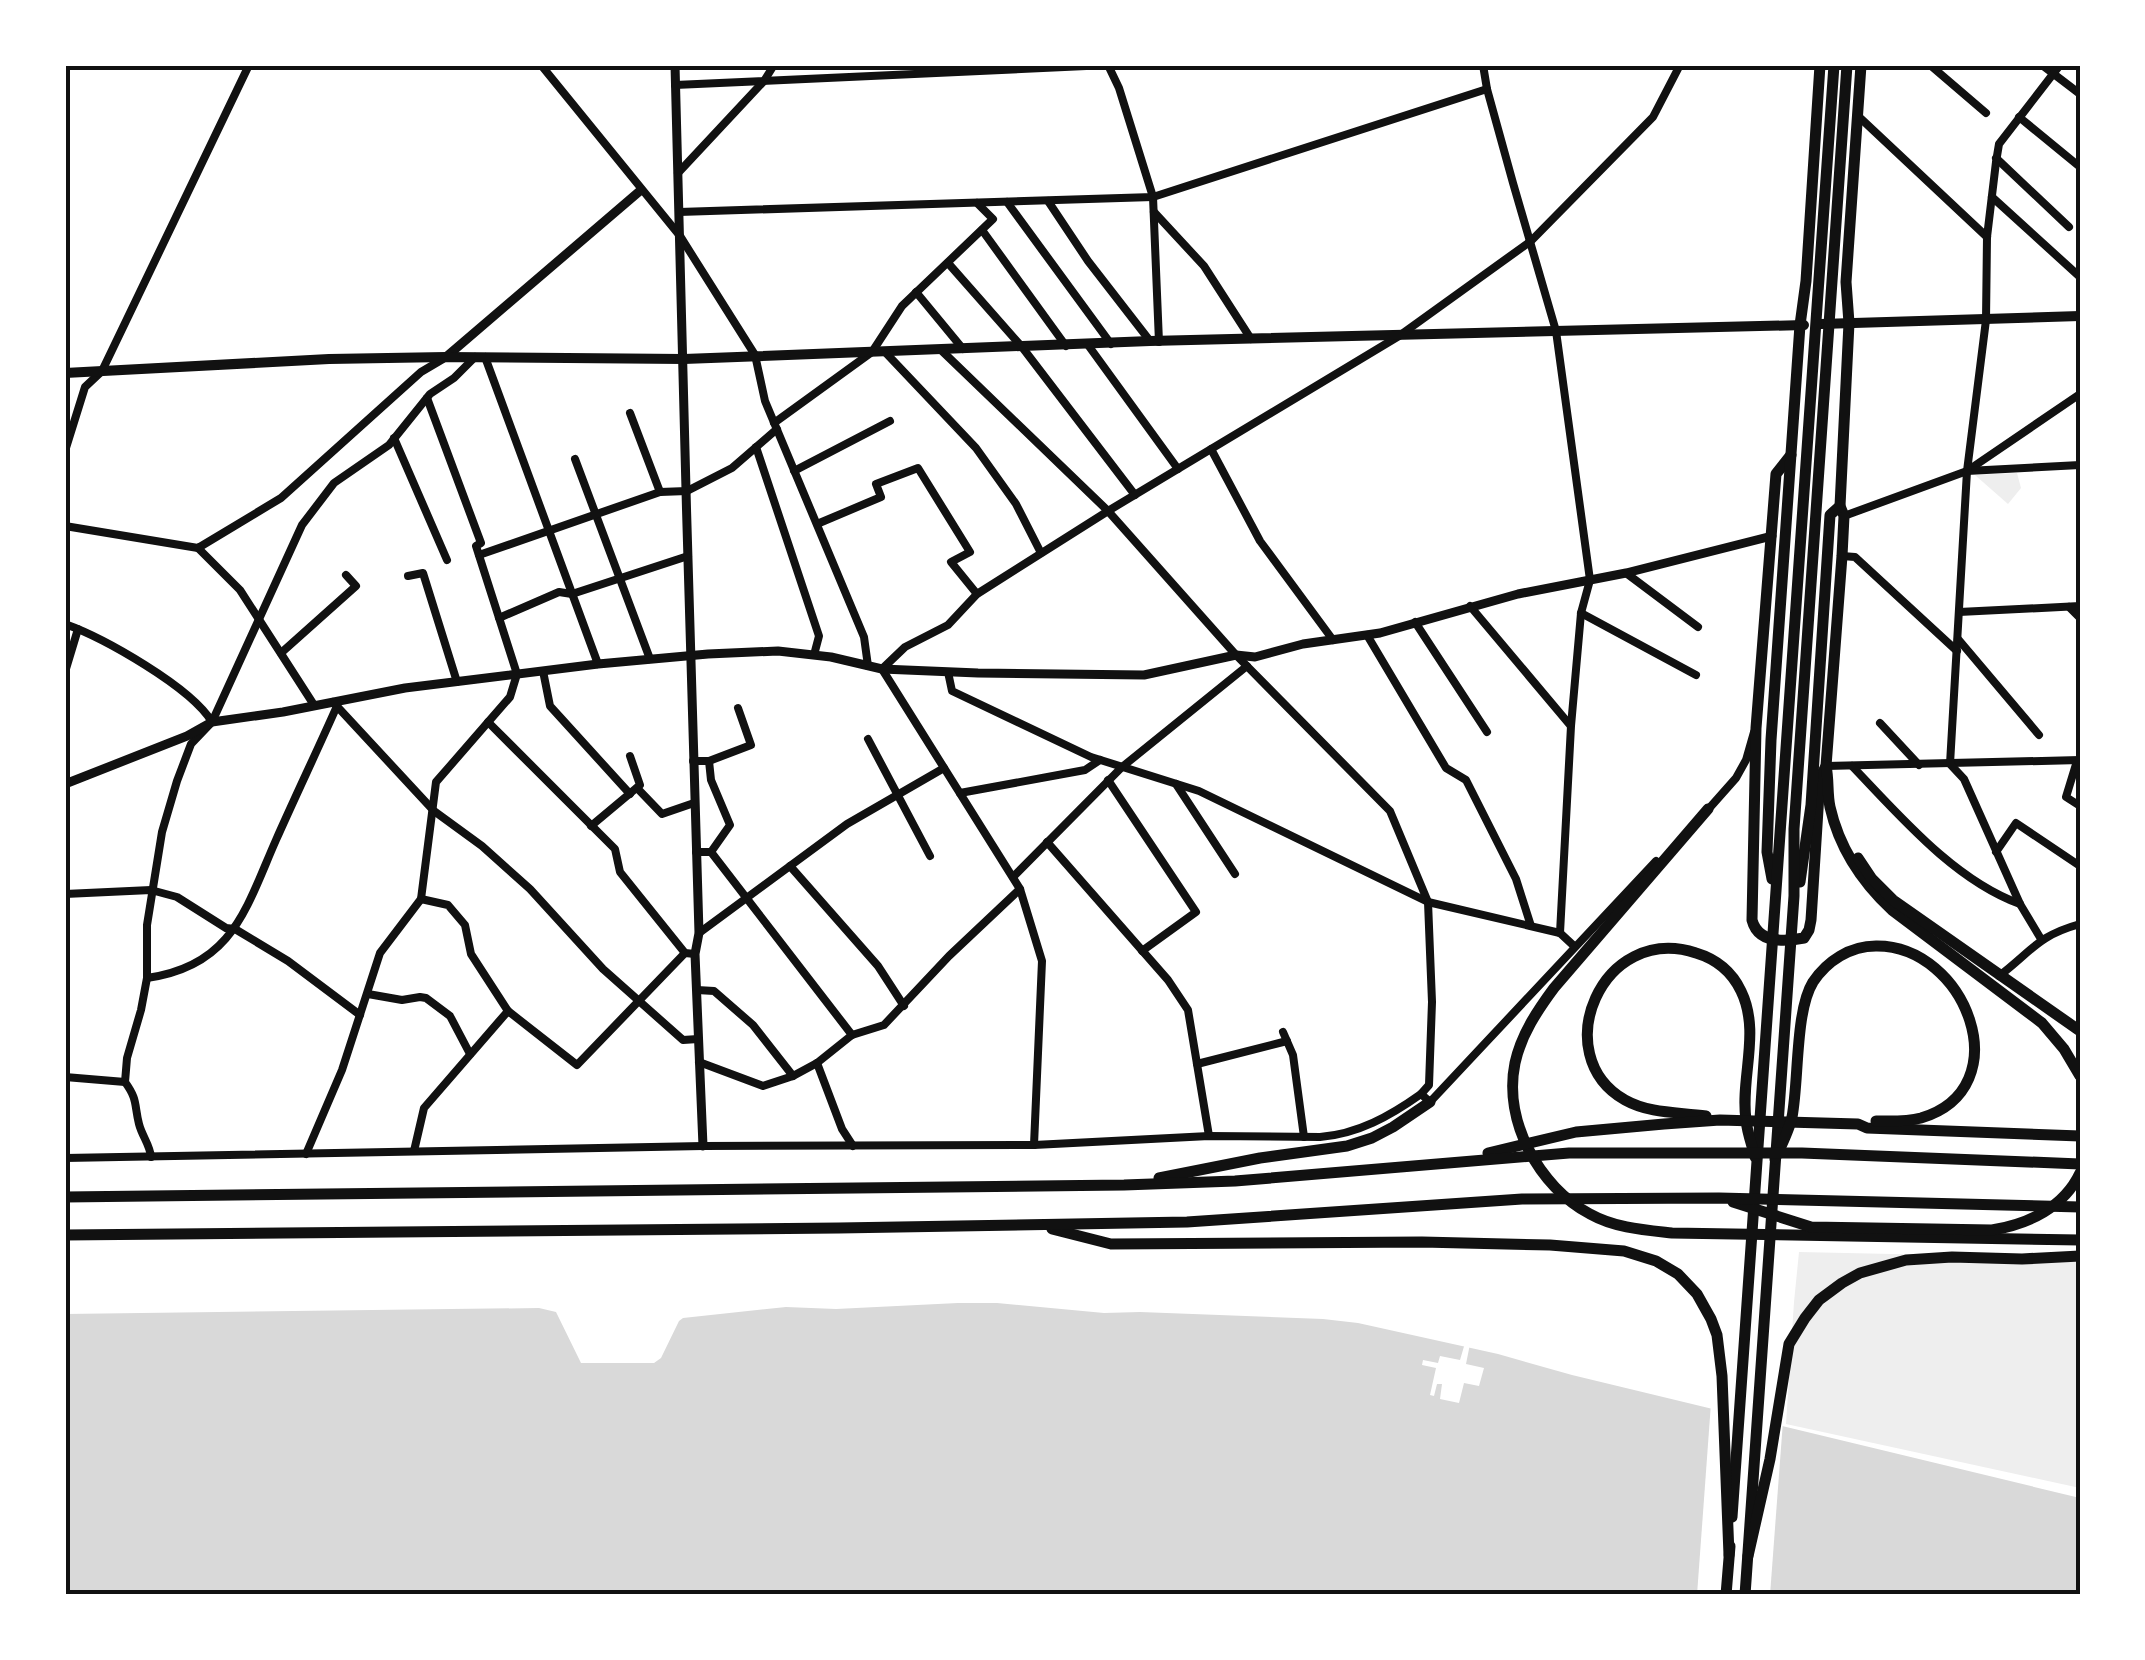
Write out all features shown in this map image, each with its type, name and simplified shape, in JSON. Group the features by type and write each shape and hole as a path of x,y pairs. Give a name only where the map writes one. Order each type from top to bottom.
{"main road":[{"path":"1774,893 1767,852 1771,740 1820,65"},
{"path":"1726,1595 1834,65"},
{"path":"1745,1595 1847,65"},
{"path":"1861,65 1846,282 1849,323 1842,556 1826,766 1829,803 1847,854 1875,894 2042,1023 2080,1076"},
{"path":"65,373 329,359 684,358 2080,316"},
{"path":"1791,455 1776,474 1756,728 1752,920 1763,938 1797,940 1810,930 1820,778 1826,766"},
{"path":"1794,896 1800,882 1810,805 1830,515 1841,511"},
{"path":"1708,810 1554,988 1534,1015 1522,1041 1514,1066 1514,1096 1523,1136 1547,1178 1589,1214 1614,1224 1672,1232 2080,1240"},
{"path":"1842,839 1893,900 2080,1031"},
{"path":"1452,1162 1576,1132 1720,1120 1858,1124 1904,1121 1941,1109 1960,1092 1971,1071 1974,1035 1959,995 1928,961 1884,946 1859,948 1836,958 1818,976 1806,995 1792,1120 1775,1159"},
{"path":"1720,1120 1658,1111 1625,1100 1604,1081 1590,1054 1588,1025 1596,995 1628,960 1652,950 1691,951 1715,962 1733,979 1749,1017 1746,1119 1756,1160"},
{"path":"1124,1185 1260,1158 1347,1146 1393,1127 1426,1098"},
{"path":"1858,1124 1868,1128 2080,1136"},
{"path":"65,1196 1124,1185 1236,1181 1570,1153 1802,1154 2080,1164"},
{"path":"1719,1198 1811,1226 1992,1230 2027,1221 2056,1204 2080,1172"},
{"path":"65,1235 1038,1226 1248,1219 1522,1199 1719,1198 2078,1206"},
{"path":"1038,1226 1111,1244 1550,1244 1624,1251 1656,1261 1678,1274 1697,1294 1717,1336 1729,1556"},
{"path":"1748,1556 1770,1458 1788,1344 1819,1300 1860,1273 1906,1260 2080,1256"}],"street":[{"path":"65,451 85,387 102,371 249,65"},
{"path":"541,65 549,69 680,236 754,355 765,400 864,637 868,666"},
{"path":"421,899 448,905 465,925 470,954 508,1011 578,1065 690,954 699,933 675,65"},
{"path":"678,173 764,81 774,65"},
{"path":"675,85 1108,65 1154,198 1154,342"},
{"path":"1483,65 1556,331 1590,580 1581,613 1571,726 1560,932"},
{"path":"882,669 905,647 948,625 977,594 1398,336 1531,241 1653,117 1680,65"},
{"path":"1930,65 1986,114"},
{"path":"2042,65 2080,94"},
{"path":"2042,939 2020,904 1964,779 1950,764 1967,471 1986,320 1987,237 1996,158 1999,144 2060,65"},
{"path":"679,212 1154,198 1487,89"},
{"path":"1858,115 1987,237"},
{"path":"2018,117 2080,166"},
{"path":"1996,158 2069,227"},
{"path":"198,548 281,498 421,372 446,357 642,190"},
{"path":"1992,198 2080,277"},
{"path":"1048,201 1088,261 1154,342"},
{"path":"1007,202 1111,344"},
{"path":"480,555 660,492 686,491 732,468 776,426 872,352 902,306 993,220 977,203"},
{"path":"1154,212 1204,266 1251,340"},
{"path":"982,230 1066,346"},
{"path":"948,263 1022,347 1135,495"},
{"path":"916,292 963,349"},
{"path":"1088,345 1178,468"},
{"path":"941,350 1108,511 1236,655 1390,810 1428,902 1432,1002 1430,1085 1426,1098"},
{"path":"884,352 976,448 1016,504 1041,553"},
{"path":"151,1158 140,1130 134,1096 125,1082 127,1058 147,978 147,925 162,832 192,744 212,722 302,525 334,482 389,444 427,398 480,357 598,664"},
{"path":"1967,471 2080,394"},
{"path":"306,1154 342,1070 380,954 421,899 436,782 510,697 517,674 476,546 481,543 427,398"},
{"path":"630,412 660,492"},
{"path":"794,471 890,420"},
{"path":"394,438 447,560"},
{"path":"756,447 819,636 814,655"},
{"path":"1211,449 1260,541 1334,640"},
{"path":"575,459 650,659"},
{"path":"1841,511 1967,471 2080,465"},
{"path":"817,524 881,497 876,484 918,468 970,552 952,562 977,594"},
{"path":"65,526 198,548 240,590 314,706"},
{"path":"65,784 188,736 212,722 335,704 405,688 598,664 778,651 882,669 1144,675 1236,655 1255,657 1368,634 1518,594 1626,573 1772,536"},
{"path":"500,618 560,592 572,594 688,556"},
{"path":"1842,556 1856,558 1957,651"},
{"path":"408,576 422,572 457,682"},
{"path":"1626,573 1698,627"},
{"path":"281,653 356,586 346,575"},
{"path":"1470,606 1571,726"},
{"path":"1959,612 2080,606"},
{"path":"2069,607 2080,618"},
{"path":"1581,613 1696,675"},
{"path":"1415,622 1487,732"},
{"path":"65,624 137,661 204,709 212,722"},
{"path":"65,672 78,629"},
{"path":"1368,634 1446,768 1466,780 1516,879 1531,926"},
{"path":"1958,639 2039,735"},
{"path":"1013,877 1122,766 1247,666"},
{"path":"882,669 1020,889 1042,961 1034,1145"},
{"path":"543,671 550,706 633,791 662,814 694,803"},
{"path":"948,672 952,690 1100,760 1199,791 1428,902 1560,932 1574,946"},
{"path":"335,704 434,811 482,846 530,889 639,1001 683,1040 698,1039"},
{"path":"147,978 193,964 235,929 254,896 335,704"},
{"path":"693,761 710,761 751,745 738,708"},
{"path":"488,722 615,849 620,872 690,954 696,990 704,1146"},
{"path":"1880,723 1920,764"},
{"path":"65,1158 704,1146 1034,1145 1209,1136 1337,1136 1426,1098 1708,810 1736,778 1756,728"},
{"path":"868,738 930,856"},
{"path":"591,826 640,785 630,756"},
{"path":"960,793 1085,770 1100,760"},
{"path":"1826,766 2078,760 2066,797 2080,806"},
{"path":"710,761 711,780 730,825 711,852"},
{"path":"1852,766 1932,847 2004,898 2020,904"},
{"path":"699,933 847,824 944,768"},
{"path":"1108,780 1196,912 1142,951"},
{"path":"1176,784 1235,874"},
{"path":"1996,852 2016,823 2080,866"},
{"path":"1047,842 1168,980 1188,1010 1209,1136"},
{"path":"696,852 711,852"},
{"path":"711,852 852,1035"},
{"path":"790,866 878,966 904,1006"},
{"path":"699,1062 762,1086 817,1064 852,1035 884,1025 1020,889"},
{"path":"65,894 152,890 177,897 288,961 360,1015"},
{"path":"1999,976 2042,939 2080,924"},
{"path":"696,990 714,990 753,1025 793,1076"},
{"path":"368,994 402,1000 426,998 450,1016 470,1054"},
{"path":"414,1151 424,1108 508,1011"},
{"path":"1197,1064 1285,1036 1293,1055 1304,1138"},
{"path":"817,1064 842,1130 853,1146"},
{"path":"65,1092 66,1077 125,1082"}],"shaded area":[{"path":"2017,473 2021,488 2008,504 1975,475"},
{"path":"1799,1252 2080,1258 2080,1488 1786,1424"},
{"path":"958,1303 1358,1323 2080,1498 2080,1595 65,1595 65,1314 539,1308 556,1312 581,1363 654,1363 661,1358 683,1318 786,1307 836,1309"}],"pier":[{"path":"1465,1343 1470,1344 1466,1364 1484,1368 1479,1386 1464,1383 1459,1403 1440,1399 1442,1384 1437,1384 1434,1396 1430,1395 1436,1368 1422,1365 1423,1360 1438,1363 1440,1356 1460,1360"},
{"path":"1711,1403 1783,1421 1770,1595 1697,1595"}]}
